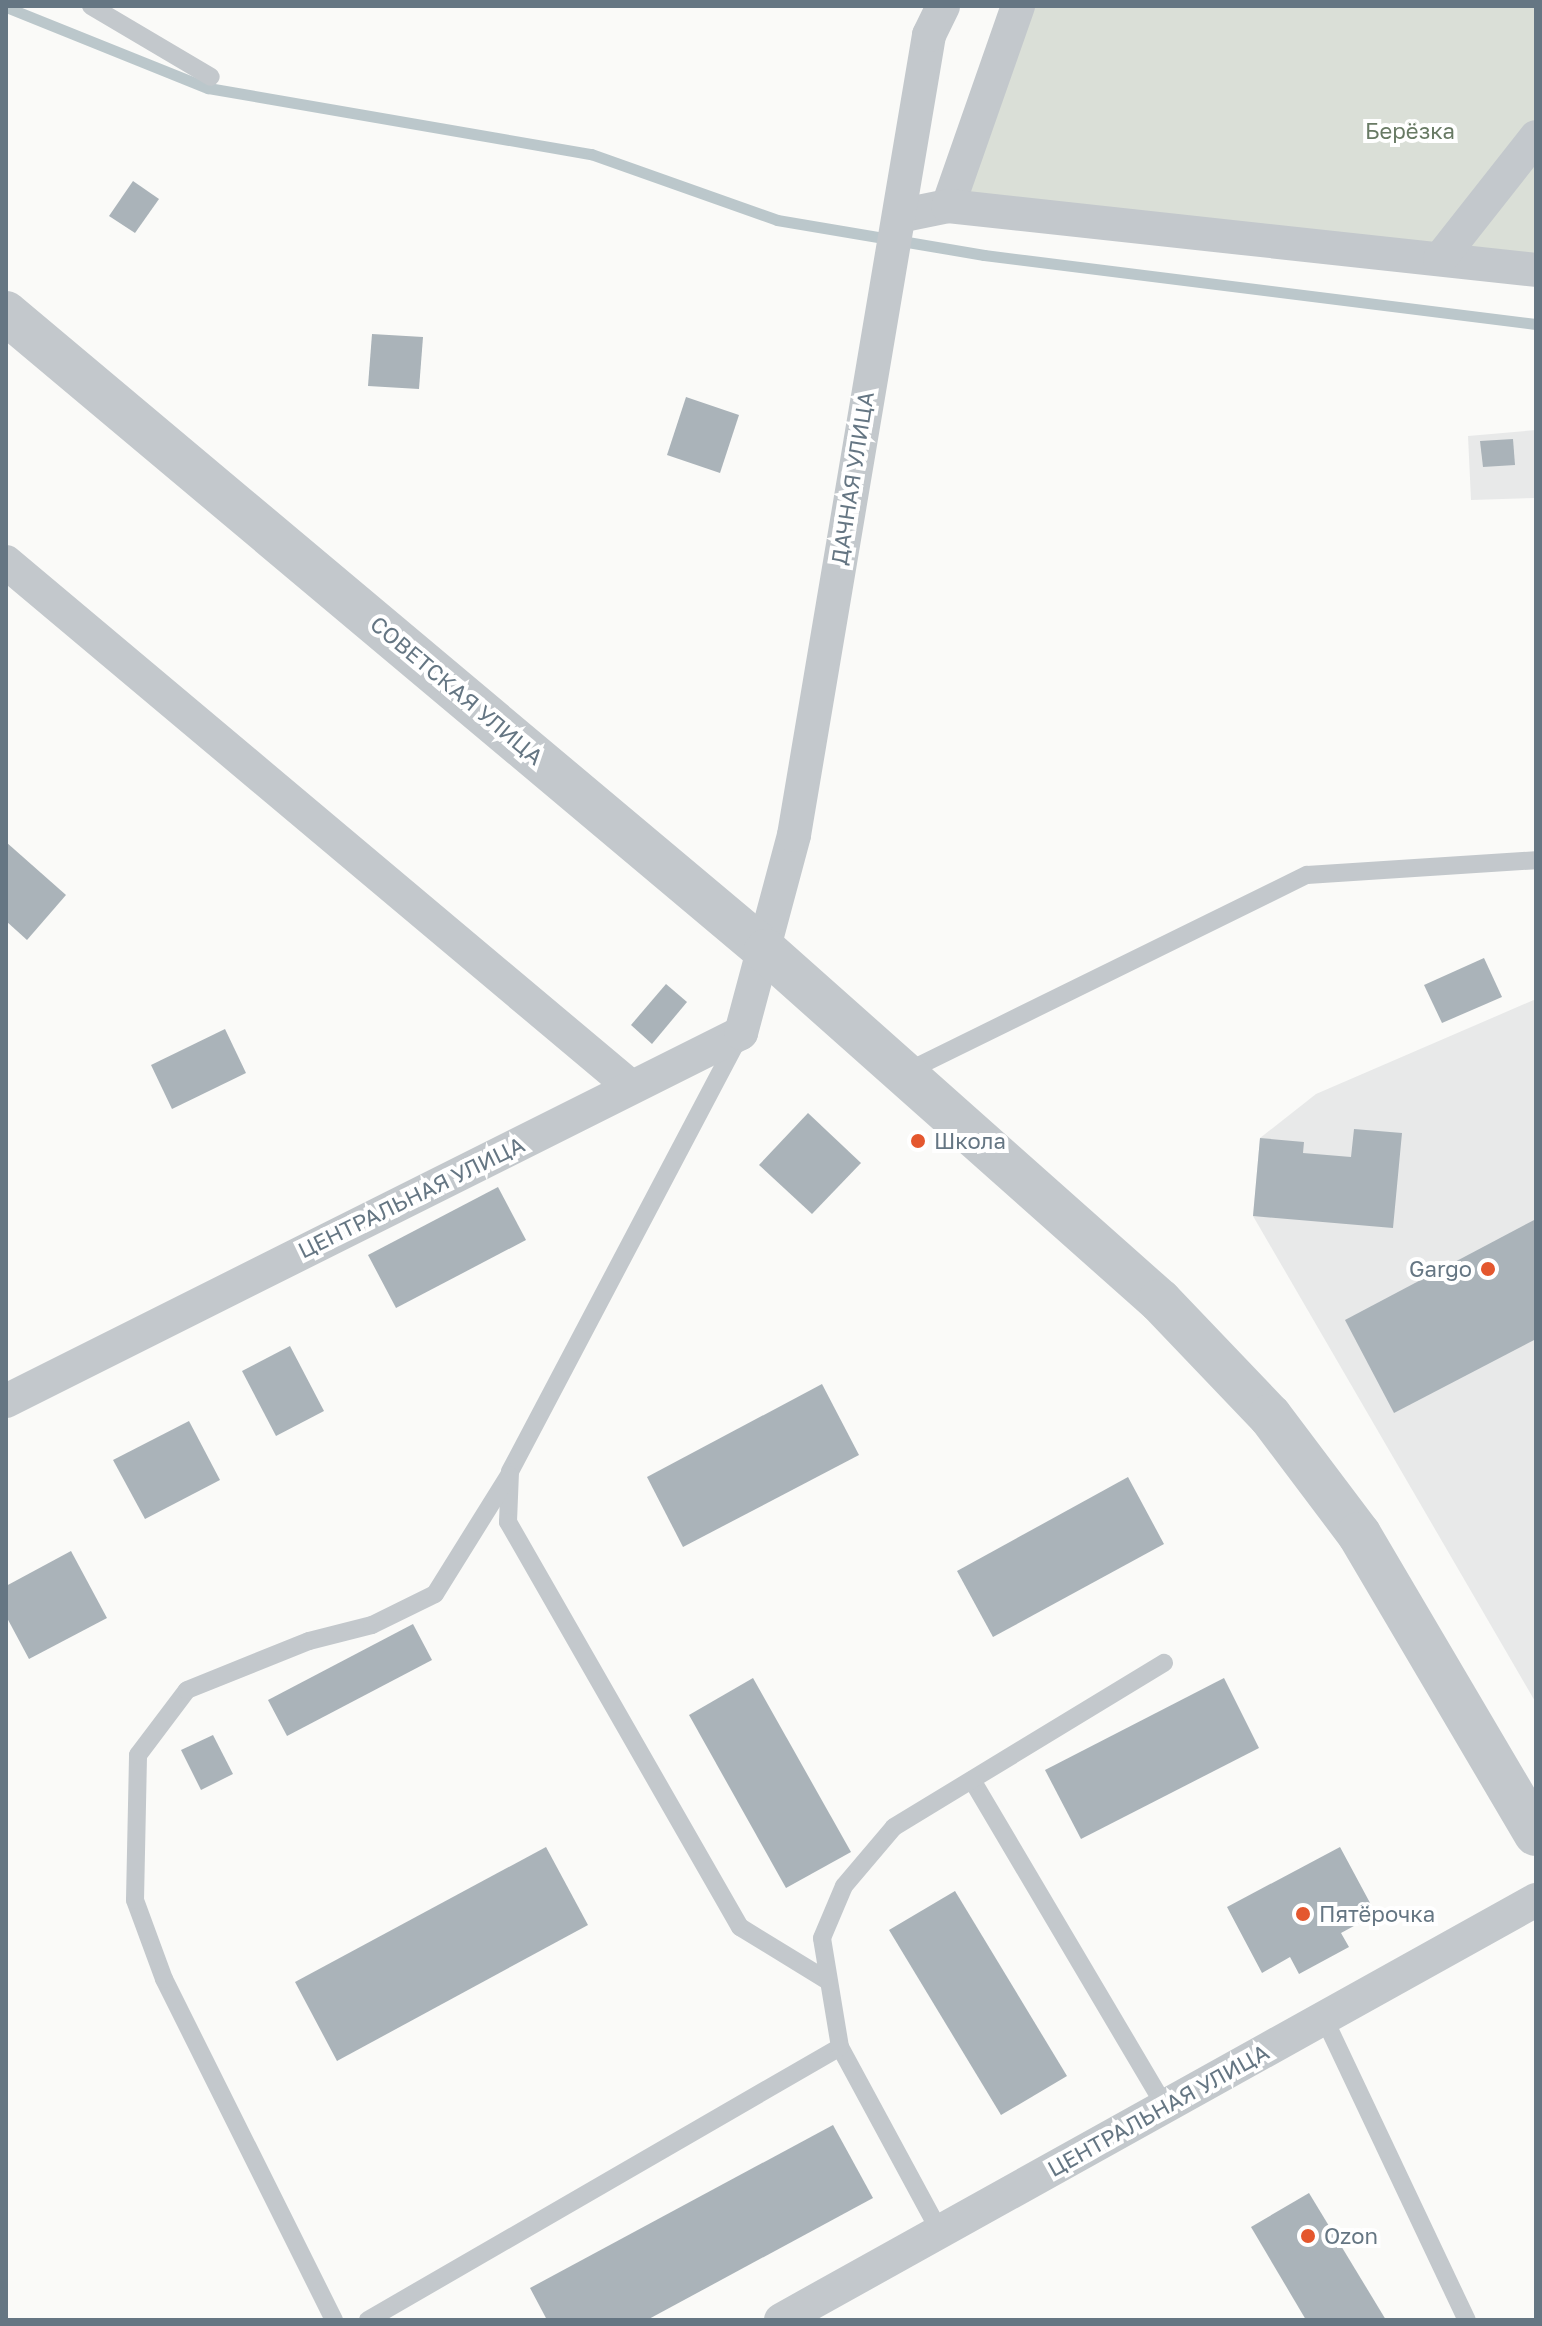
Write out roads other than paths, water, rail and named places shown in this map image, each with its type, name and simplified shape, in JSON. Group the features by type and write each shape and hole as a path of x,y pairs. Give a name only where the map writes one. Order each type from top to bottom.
{"street":[{"name":"ДАЧНАЯ УЛИЦА","path":"766,951 794,835 929,35 943,6"},
{"path":"948,206 1018,6"},
{"path":"1440,259 1536,137"},
{"path":"899,217 948,206 1536,270"},
{"name":"СОВЕТСКАЯ УЛИЦА","path":"6,313 766,951 1160,1301 1270,1416 1359,1534 1536,1834"},
{"path":"6,562 631,1087"},
{"path":"741,1033 766,951"},
{"name":"ЦЕНТРАЛЬНАЯ УЛИЦА","path":"6,1401 741,1033"},
{"name":"ЦЕНТРАЛЬНАЯ УЛИЦА","path":"781,2320 1536,1900"}],"lane":[{"path":"91,6 211,77"},
{"path":"904,1073 1307,875 1536,860"},
{"path":"334,2320 164,1979 135,1900 138,1755 187,1690 309,1641 372,1625 435,1594 510,1472 741,1033"},
{"path":"510,1472 508,1522 740,1927 825,1979"},
{"path":"940,2232 840,2047 825,1979 822,1938 844,1886 894,1827 1164,1663"},
{"path":"972,1780 1165,2106"},
{"path":"1324,2018 1467,2320"},
{"path":"368,2320 840,2047"}],"waterway":[{"path":"6,7 208,88 591,154 777,220 984,255 1536,324"}],"place":[{"name":"Школа","path":"918,1141"},
{"name":"Gargo","path":"1488,1269"},
{"name":"Пятёрочка","path":"1303,1914"},
{"name":"Ozon","path":"1308,2236"}],"park label":[{"name":"Берёзка","path":"1410,131"}]}
